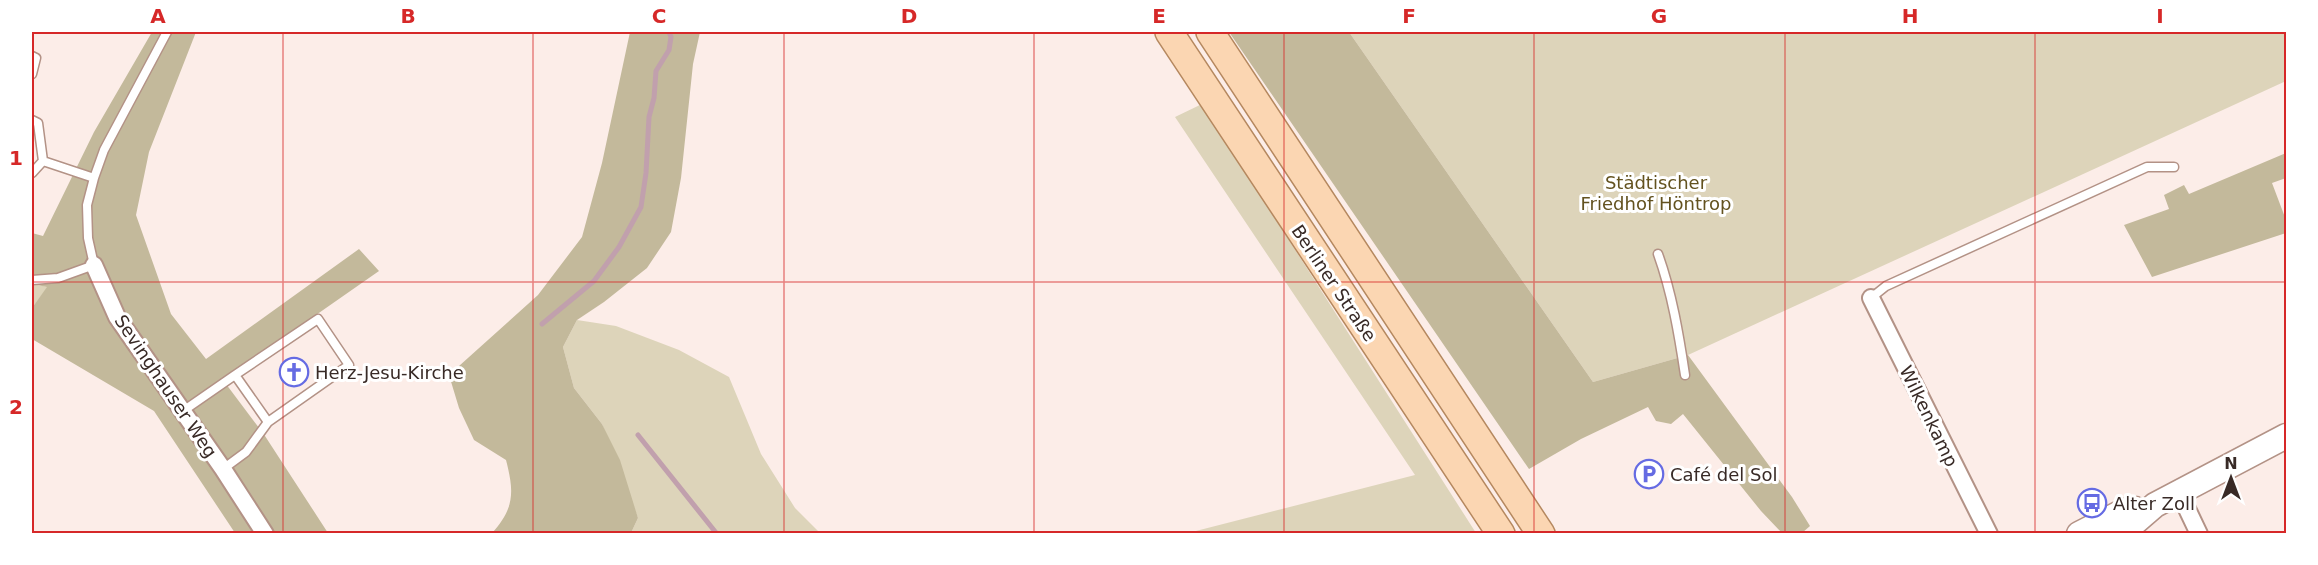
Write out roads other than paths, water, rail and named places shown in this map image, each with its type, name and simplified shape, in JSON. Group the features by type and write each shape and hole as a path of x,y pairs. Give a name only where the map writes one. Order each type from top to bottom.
{"main road":[{"name":"Berliner Straße","path":"1169,32 1501,534"},
{"name":"Berliner Straße","path":"1210,32 1541,534"},
{"path":"2115,534 2133,524 2155,505 2286,436"},
{"path":"2079,534 2124,511 2155,505"}],"street":[{"name":"Sevinghauser Weg","path":"94,265 117,317 223,469 265,534"},
{"name":"Wilkenkamp","path":"1871,298 1989,534"},
{"path":"2179,492 2199,534"}],"lane":[{"name":"Sevinghauser Weg","path":"94,265 88,238 87,205 94,178 104,150 167,32"},
{"path":"32,56 36,58 32,74"},
{"path":"32,120 38,123 43,161"},
{"path":"43,161 94,178"},
{"path":"32,173 43,161"},
{"path":"1871,298 1886,286 2147,167 2174,167"},
{"path":"1658,254 1665,272 1679,333 1685,375"},
{"path":"32,280 58,278 94,265"},
{"path":"183,411 318,320 349,365 268,422 246,452 223,469"},
{"path":"235,375 268,422"}],"waterway":[{"path":"542,324 594,281 619,247 641,207 646,173 649,117 654,98 656,71 669,50 671,37 669,32"},
{"path":"638,435 717,534"}],"place":[{"name":"Herz-Jesu-Kirche","path":"294,372"},
{"name":"Café del Sol","path":"1649,474"},
{"name":"Alter Zoll","path":"2092,503"}],"park label":[{"name":"Städtischer Friedhof Höntrop","path":"1656,192"}]}
